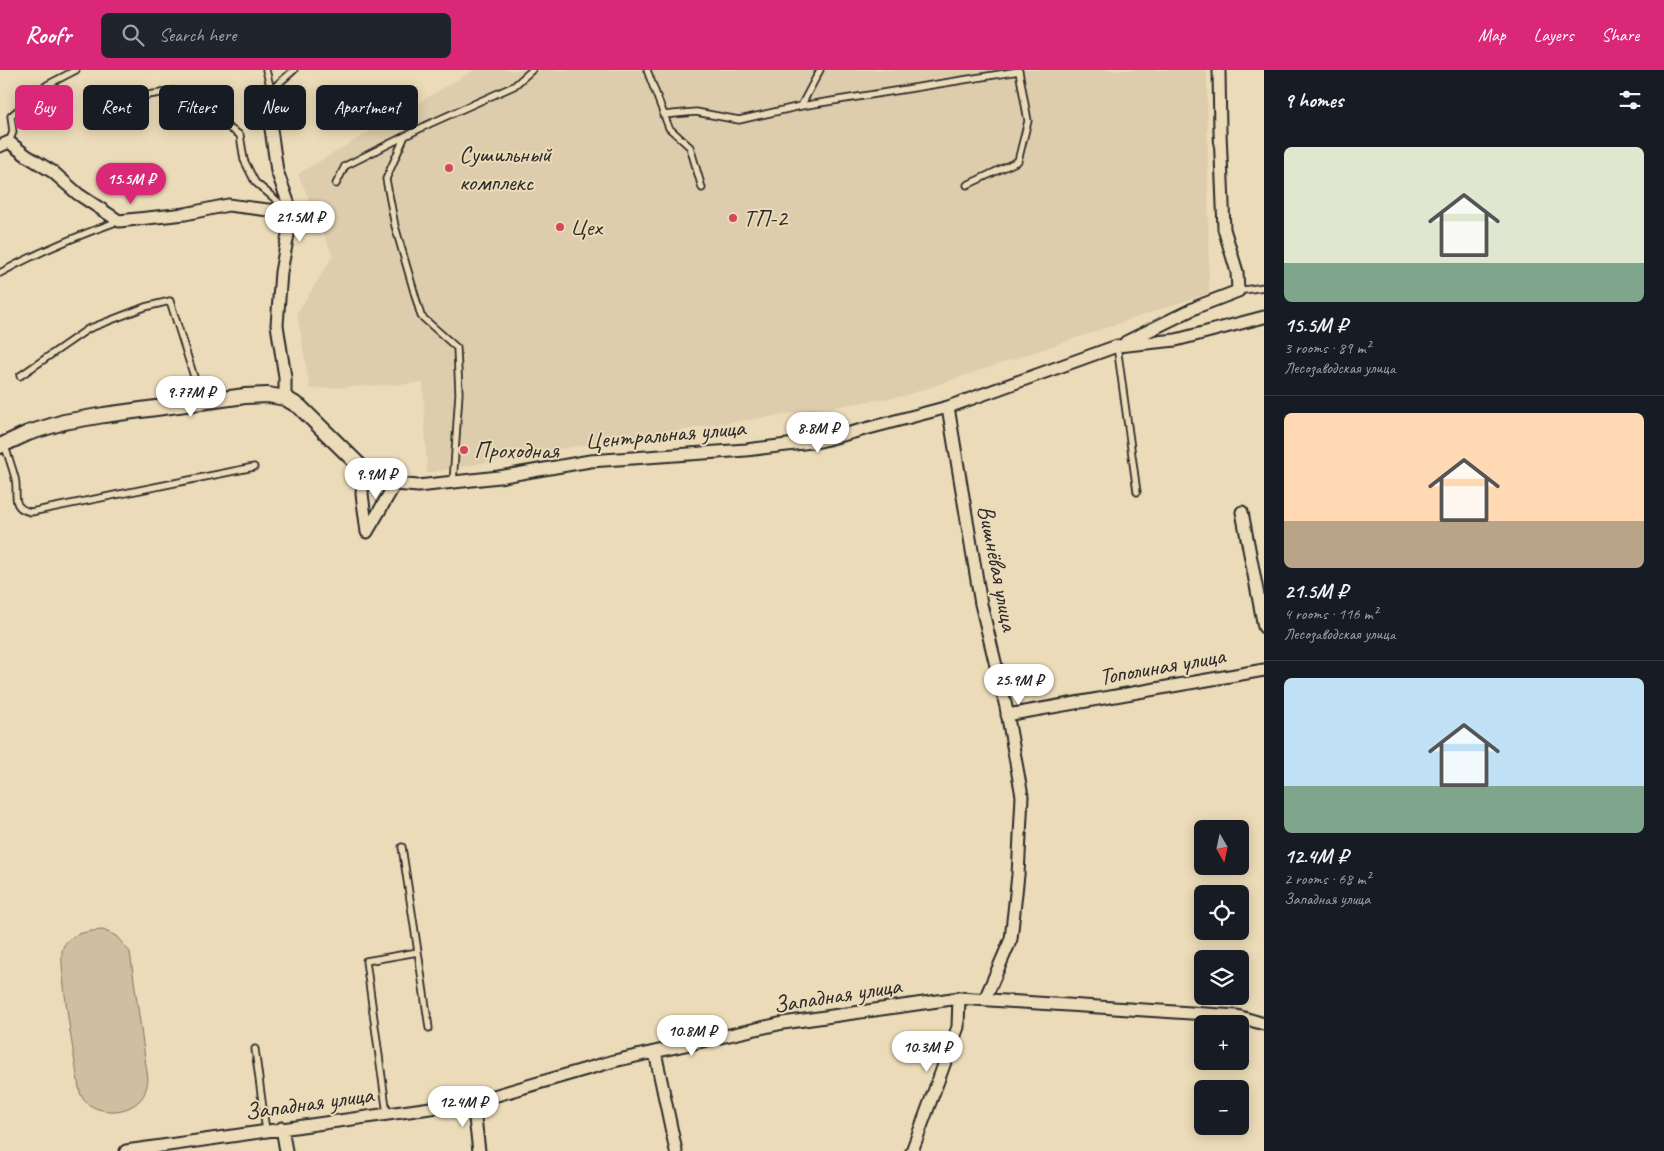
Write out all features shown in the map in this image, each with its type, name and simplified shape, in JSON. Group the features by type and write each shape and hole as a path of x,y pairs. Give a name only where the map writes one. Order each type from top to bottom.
{"street":[{"path":"1117,346 1198,306 1238,291 1237,272 1224,229 1220,132 1220,70"},
{"path":"271,130 277,171 292,213 281,272 277,325 285,377 285,398"},
{"path":"4,144 53,172 78,194 119,221 185,214 228,205 292,213"},
{"name":"Центральная улица","path":"2,445 28,433 64,422 245,396 268,395 285,398 300,407 364,470 378,478 395,484 418,486 453,483 590,461 746,450 820,441 948,407 1117,346 1176,340 1264,317"},
{"name":"Вишнёвая улица","path":"948,407 981,604 1008,715 1022,796 1018,875 1011,939 985,999"},
{"path":"364,470 362,494 367,532 395,484"},
{"path":"1242,512 1264,627"},
{"name":"Тополиная улица","path":"1008,715 1264,670"},
{"path":"912,1151 958,1027 959,998"},
{"name":"Западная улица","path":"126,1151 473,1102 614,1061 783,1023 959,998 1237,1016 1264,1024"},
{"path":"655,1052 676,1151"},
{"path":"473,1102 479,1151"},
{"path":"282,1128 286,1151"}],"lane":[{"path":"4,144 13,132 12,116 47,85 76,70"},
{"path":"266,70 270,85"},
{"path":"278,85 294,70"},
{"path":"336,184 345,166 514,86 532,70"},
{"path":"647,70 669,128 690,147 702,188"},
{"path":"801,106 820,70"},
{"path":"663,115 696,112 739,120 801,106 1019,71 1028,121 1018,161 967,185"},
{"path":"149,95 174,91 190,111 215,119 240,135 244,160 255,182 292,213"},
{"path":"405,136 386,179 395,226 421,316 457,348 459,393 453,483"},
{"path":"0,273 72,237 119,221"},
{"path":"1238,291 1264,286"},
{"path":"20,376 88,329 145,307 170,301 202,402"},
{"path":"1117,346 1137,492"},
{"path":"2,445 16,481 17,504 23,511 31,512 254,466"},
{"path":"402,847 429,1028"},
{"path":"387,1114 366,961 418,952"},
{"path":"255,1049 266,1130"}],"shaded area":[{"path":"474,70 1207,70 1209,293 904,396 565,448 427,473 423,383 310,389 297,313 333,256 298,174 372,130 418,130 418,103"},
{"path":"103,930 116,936 130,952 148,1079 145,1093 140,1100 127,1108 111,1111 95,1108 89,1104 83,1099 79,1088 68,1015 62,956 63,947 70,939 86,932"}],"place":[{"name":"Сушильный комплекс","path":"449,168"},
{"name":"ТП-2","path":"733,218"},
{"name":"Цех","path":"560,227"},
{"name":"Проходная","path":"464,450"}]}
